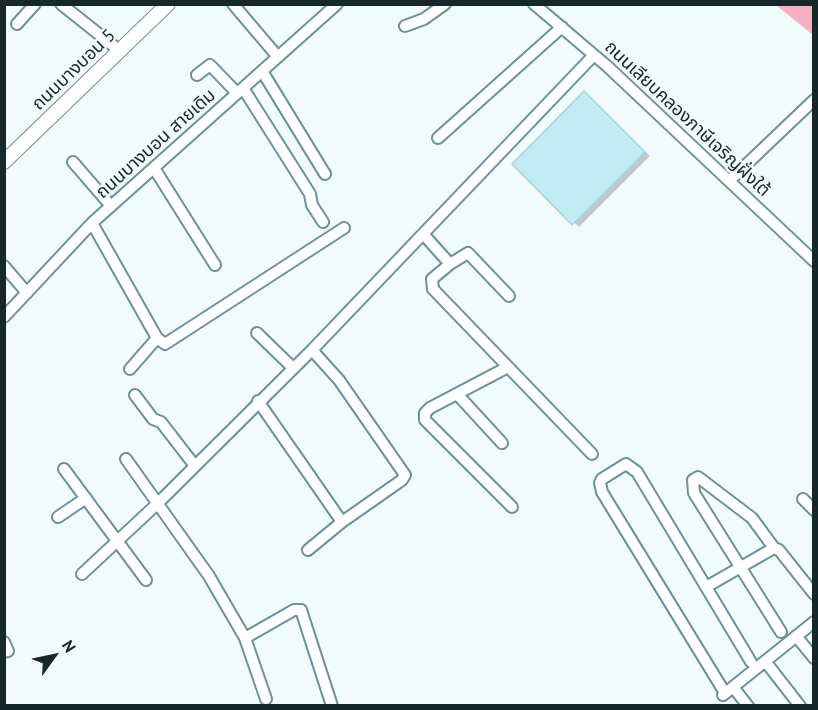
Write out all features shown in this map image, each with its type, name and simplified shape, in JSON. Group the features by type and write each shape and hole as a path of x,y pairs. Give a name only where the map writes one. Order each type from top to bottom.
{"main road":[{"name":"ถนนบางบอน 5","path":"4,162 168,4"}],"street":[{"path":"17,24 35,4"},
{"path":"61,4 120,51"},
{"path":"233,4 279,57"},
{"name":"ถนนบางบอน สายเดิม","path":"4,317 92,223 337,4"},
{"path":"405,26 424,19 445,4"},
{"name":"ถนนเลียบคลองภาษีเจริญฝั่งใต้","path":"534,4 594,55 813,261"},
{"path":"438,138 562,27"},
{"path":"82,574 158,504 258,401 312,350 594,55"},
{"path":"197,75 210,65 240,91 310,194 312,205 323,222"},
{"path":"262,71 325,174"},
{"path":"729,181 813,100"},
{"path":"73,162 111,206"},
{"path":"154,168 215,265"},
{"path":"92,223 161,343 168,343 344,228"},
{"path":"424,235 450,264"},
{"path":"509,296 468,253 432,279 433,289 592,454"},
{"path":"4,266 27,293"},
{"path":"257,333 293,368"},
{"path":"130,369 158,338"},
{"path":"308,550 342,522 402,480 405,475 339,380 312,350"},
{"path":"508,367 430,408 425,413 425,420 512,507"},
{"path":"135,394 153,419 161,422 195,466"},
{"path":"457,394 502,443"},
{"path":"258,401 342,522"},
{"path":"126,459 209,576 245,638 266,699"},
{"path":"748,705 727,691 602,492 600,483 602,479 622,465 633,466 751,662"},
{"path":"64,469 146,580"},
{"path":"781,632 694,493 692,482 696,477 752,518 813,594"},
{"path":"58,517 86,498"},
{"path":"803,499 813,510"},
{"path":"706,587 774,548"},
{"path":"245,638 294,610 301,610 332,705"},
{"path":"727,691 813,622"},
{"path":"796,636 813,658"},
{"path":"4,642 8,651 4,652"},
{"path":"765,661 800,705"}],"shaded area":[{"path":"812,4 813,35 776,5"}],"building":[{"path":"584,91 645,152 572,225 512,164"}]}
